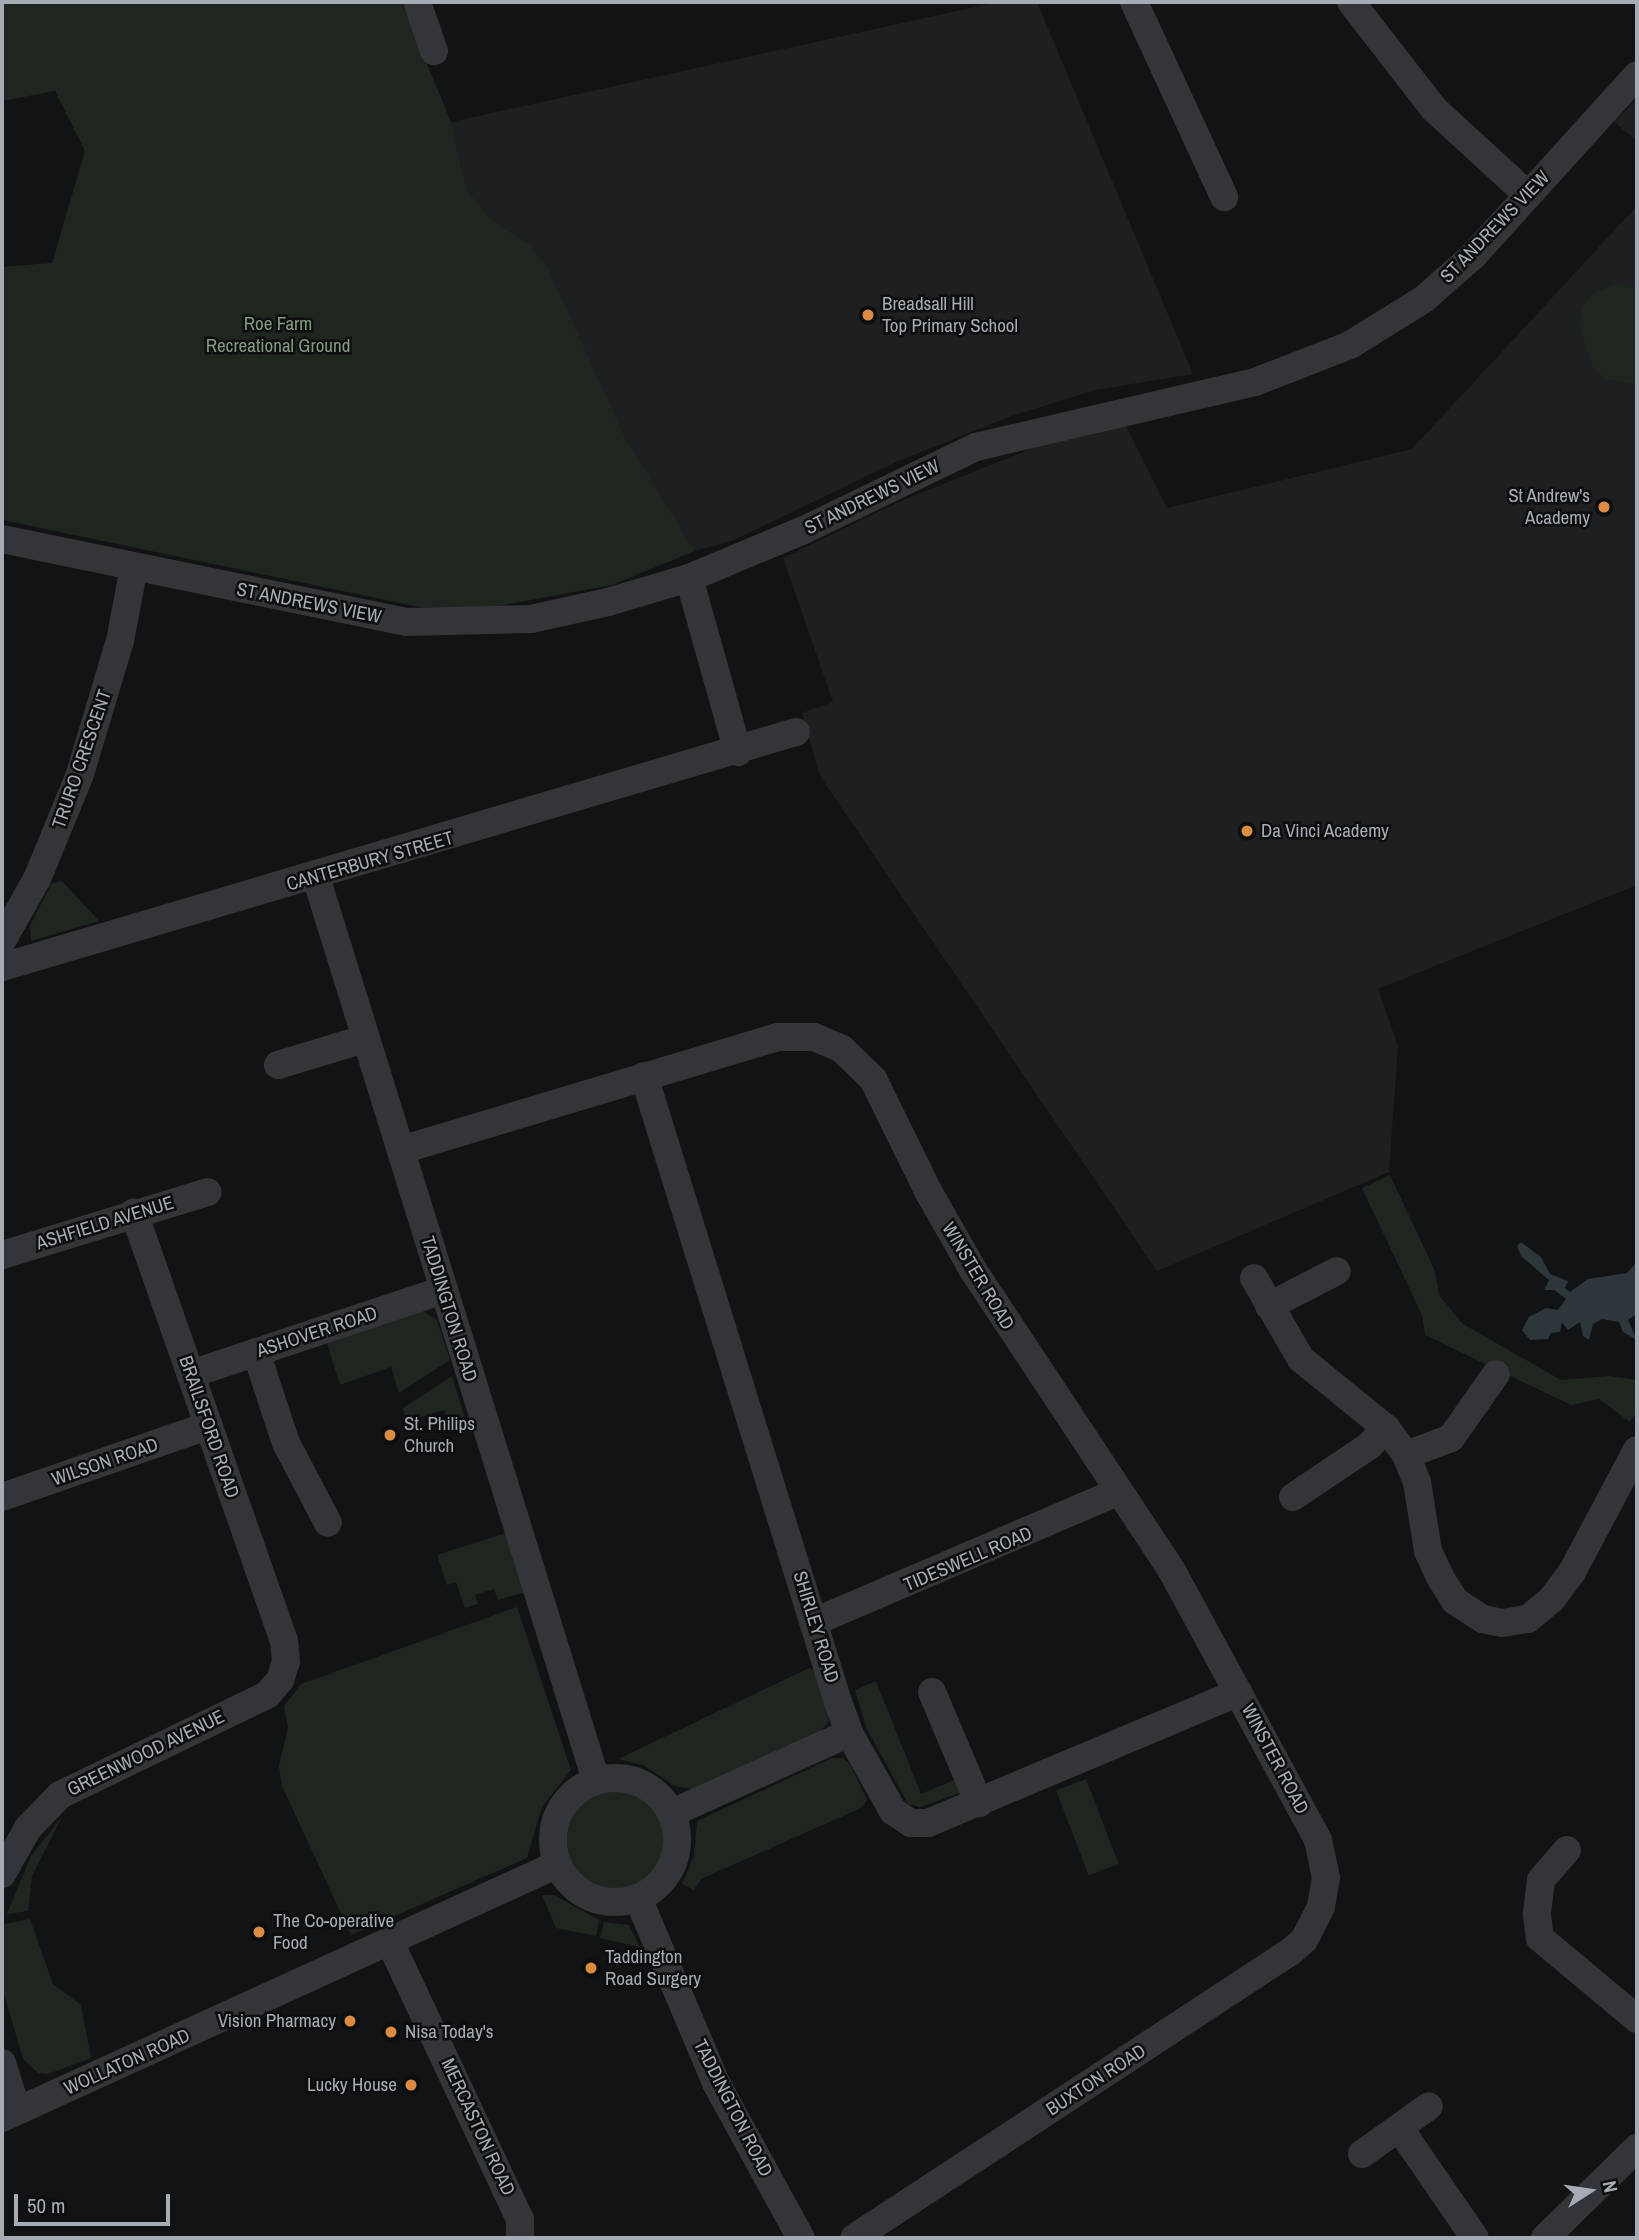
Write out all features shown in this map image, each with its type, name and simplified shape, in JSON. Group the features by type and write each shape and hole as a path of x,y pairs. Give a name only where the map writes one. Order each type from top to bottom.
{"street":[{"path":"1134,2 1196,165 1224,197"},
{"path":"1351,2 1434,109 1528,195"},
{"path":"427,13 434,51"},
{"name":"ST ANDREWS VIEW","path":"2,539 407,622 531,619 689,578 804,530 976,447 1255,382 1311,364 1378,330 1424,299 1473,256 1637,75"},
{"name":"TRURO CRESCENT","path":"2,941 37,879 80,775 120,641 134,566"},
{"path":"689,578 738,752"},
{"name":"CANTERBURY STREET","path":"2,967 316,877 738,752 796,732"},
{"name":"TADDINGTON ROAD","path":"316,877 364,1039 401,1150 596,1780"},
{"name":"WINSTER ROAD","path":"401,1150 790,1035 831,1043 864,1066 973,1270 1172,1571 1239,1692 1318,1840 1326,1878 1321,1907"},
{"path":"278,1065 364,1039"},
{"name":"SHIRLEY ROAD","path":"644,1076 849,1733 882,1794 901,1819 928,1823 1239,1692"},
{"name":"ASHFIELD AVENUE","path":"2,1255 208,1192"},
{"name":"BRAILSFORD ROAD","path":"134,1213 284,1641"},
{"path":"1269,1306 1337,1271"},
{"path":"1254,1278 1301,1359 1386,1428 1406,1455 1417,1482 1428,1551 1455,1601 1469,1613 1502,1623 1528,1619 1551,1600 1572,1572 1637,1450"},
{"name":"ASHOVER ROAD","path":"191,1374 443,1290"},
{"path":"256,1352 286,1443 328,1523"},
{"path":"1406,1455 1451,1438 1496,1374"},
{"name":"WILSON ROAD","path":"2,1497 208,1426"},
{"path":"1293,1497 1369,1446 1386,1428"},
{"name":"TIDESWELL ROAD","path":"814,1622 937,1573 1119,1491"},
{"name":"GREENWOOD AVENUE","path":"2,1874 28,1828 60,1795 267,1695 280,1680 286,1662 284,1641"},
{"path":"932,1692 979,1803"},
{"path":"672,1813 849,1733"},
{"path":"622,1778 642,1784 659,1796 672,1813 676,1836 673,1861 661,1880 638,1898 615,1902 592,1897 572,1885 558,1864 555,1840 559,1816 574,1794 596,1780 622,1778"},
{"path":"1567,1850 1541,1880 1537,1915 1540,1938 1637,2020"},
{"name":"WOLLATON ROAD","path":"9,2115 558,1864"},
{"name":"TADDINGTON ROAD","path":"638,1898 716,2083 801,2238"},
{"name":"BUXTON ROAD","path":"854,2238 1290,1952 1304,1940 1321,1907"},
{"name":"MERCASTON ROAD","path":"390,1942 520,2219 520,2238"},
{"path":"2,2063 9,2115"},
{"path":"1362,2154 1429,2106"},
{"path":"1400,2129 1475,2238"},
{"path":"1545,2238 1637,2148"}],"shaded area":[{"name":"Breadsall Hill Top Primary School","path":"998,2 1037,2 1193,374 1095,390 1009,417 896,462 734,540 695,551 631,448 528,243 493,221 467,189 451,122"},
{"path":"1637,99 1637,141 1614,122"},
{"name":"Da Vinci Academy","path":"1637,206 1637,885 1378,989 1398,1046 1389,1172 1157,1271 820,776 802,713 833,702 783,558 903,500 1041,445 1125,424 1167,508 1412,449"},
{"path":"1521,1242 1541,1257 1550,1274 1568,1281 1565,1288 1570,1292 1588,1279 1627,1273 1637,1262 1637,1313 1628,1320 1637,1340 1623,1332 1619,1322 1602,1319 1593,1324 1589,1340 1583,1336 1580,1322 1568,1330 1562,1322 1560,1332 1551,1333 1548,1339 1530,1340 1522,1330 1529,1317 1546,1308 1558,1310 1566,1299 1554,1290 1544,1290 1549,1280 1521,1256 1517,1246"}],"green space":[{"name":"Roe Farm Recreational Ground","path":"2,2 401,2 451,122 467,189 493,221 528,243 548,268 626,439 695,551 612,585 493,607 419,607 2,520 2,267 52,263 85,151 55,91 2,101"},
{"path":"1618,283 1637,288 1635,384 1605,379 1593,368 1580,329 1582,308 1591,294"},
{"path":"62,881 99,921 31,941 30,925 52,883"},
{"path":"1390,1175 1435,1271 1439,1295 1463,1324 1561,1380 1609,1376 1637,1380 1637,1411 1630,1422 1599,1399 1571,1405 1425,1335 1422,1315 1362,1188"},
{"path":"423,1311 437,1320 450,1360 399,1393 391,1367 340,1385 327,1343"},
{"path":"452,1376 466,1421 450,1426 444,1410 414,1419 405,1417 403,1408"},
{"path":"506,1533 525,1592 498,1600 494,1589 475,1595 478,1604 465,1608 456,1582 447,1585 437,1555"},
{"path":"517,1607 571,1770 542,1807 527,1858 351,1935 282,1786 279,1766 288,1728 284,1706 301,1684"},
{"path":"809,1668 815,1671 828,1712 829,1721 820,1732 692,1789 675,1786 643,1765 618,1759"},
{"path":"876,1681 921,1794 954,1780 960,1793 920,1807 908,1804 866,1727 855,1690"},
{"path":"832,1758 843,1758 850,1764 867,1800 861,1808 701,1879 694,1890 682,1884 694,1856 697,1821"},
{"path":"1086,1779 1119,1864 1089,1875 1056,1790"},
{"path":"616,1791 635,1795 650,1806 661,1821 665,1840 661,1859 650,1874 635,1885 616,1889 597,1885 582,1874 571,1859 567,1840 571,1821 582,1806 597,1795"},
{"path":"63,1815 32,1876 28,1911 7,1914 31,1856"},
{"path":"542,1895 554,1895 599,1920 596,1936 556,1928"},
{"path":"30,1919 53,1984 81,2005 91,2058 48,2074 38,2073 23,2059 2,1987 4,1924"},
{"path":"604,1922 629,1925 640,1947 600,1938"}],"place":[{"name":"Breadsall Hill Top Primary School","path":"868,315"},
{"name":"St Andrew's Academy","path":"1604,507"},
{"name":"Da Vinci Academy","path":"1247,831"},
{"name":"St. Philips Church","path":"390,1435"},
{"name":"The Co-operative Food","path":"259,1932"},
{"name":"Taddington Road Surgery","path":"591,1968"},
{"name":"Vision Pharmacy","path":"350,2021"},
{"name":"Nisa Today's","path":"391,2032"},
{"name":"Lucky House","path":"411,2085"}]}
